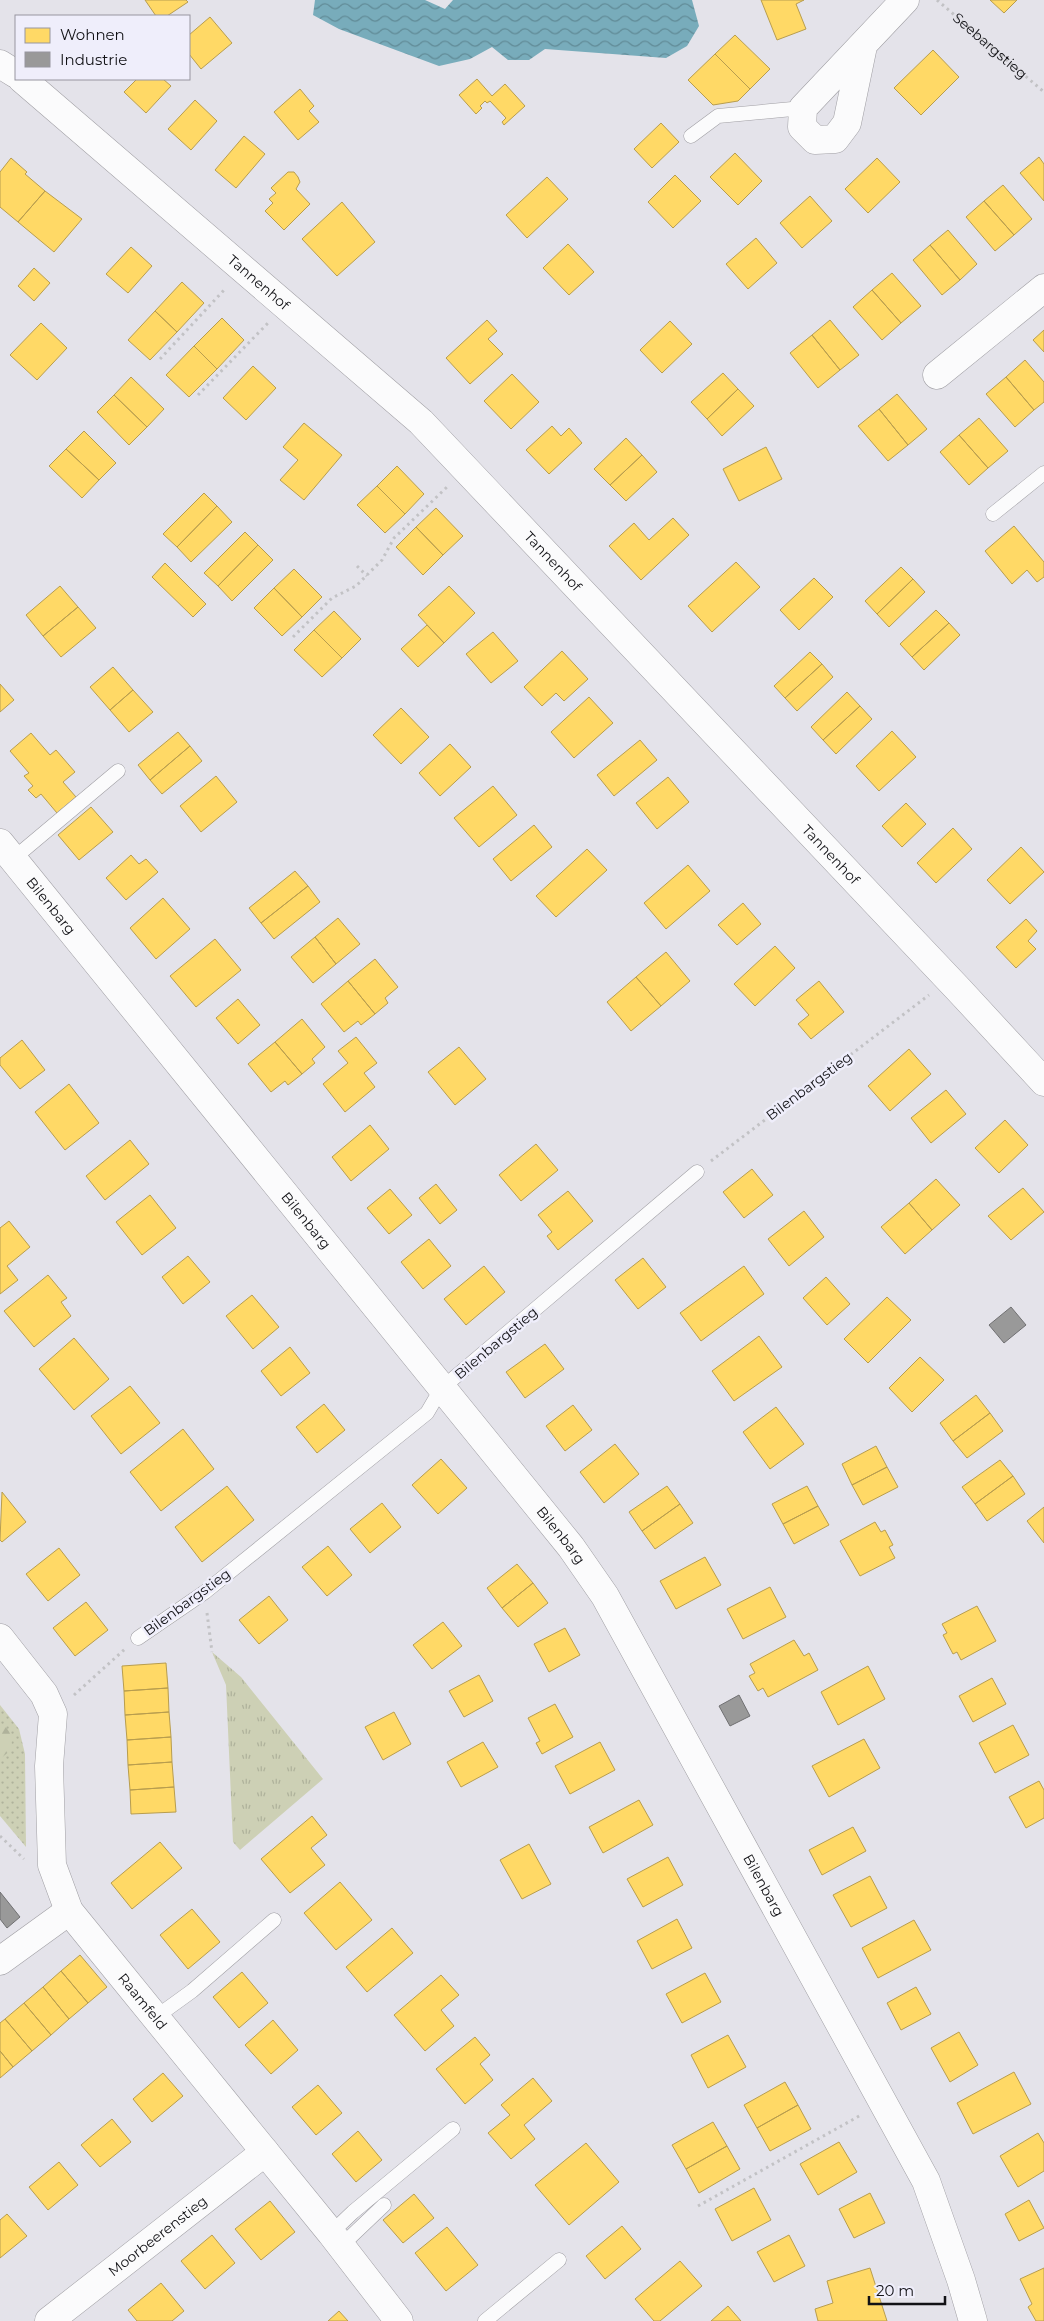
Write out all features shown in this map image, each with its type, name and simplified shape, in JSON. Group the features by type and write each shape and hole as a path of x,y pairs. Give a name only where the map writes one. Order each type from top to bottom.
{"street":[{"path":"863,46 847,123 835,139 815,140 802,127 803,108 905,0"},
{"path":"0,64 15,73"},
{"name":"Tannenhof","path":"23,80 407,409 948,978 1044,1082"},
{"path":"937,375 1044,288"},
{"name":"Bilenbarg","path":"7,851 441,1390 571,1547 605,1596 926,2181 961,2280 973,2321"},
{"path":"0,1638 44,1694 53,1714"},
{"name":"Raamfeld","path":"53,1714 49,1766 52,1865 69,1911 336,2239 399,2321"},
{"path":"0,1961 69,1911"},
{"name":"Moorbeerenstieg","path":"49,2321 265,2152"}],"lane":[{"path":"691,136 718,116 803,108"},
{"path":"993,514 1044,473"},
{"path":"7,851 118,771"},
{"name":"Bilenbargstieg","path":"138,1638 205,1592 426,1413 441,1390 696,1172"},
{"path":"156,2017 192,1992 274,1920"},
{"path":"336,2239 353,2212 453,2129"},
{"path":"336,2239 384,2205"},
{"path":"485,2321 559,2260"}],"path":[{"name":"Seebargstieg","path":"936,0 1044,92"},
{"path":"160,359 244,268"},
{"path":"198,395 286,305"},
{"path":"292,637 332,598 356,586 367,576 382,560 394,538 465,469"},
{"path":"357,566 367,576"},
{"name":"Bilenbargstieg","path":"696,1172 925,998 948,978"},
{"path":"205,1592 212,1652"},
{"name":"Bilenbargstieg","path":"53,1714 138,1638"},
{"path":"698,2206 883,2102"}],"green space":[{"path":"212,1652 241,1677 323,1779 240,1850 233,1842 226,1685"},
{"path":"0,1705 19,1729 25,1754 26,1847 0,1816"},
{"path":"0,1723 9,1731 12,1741 11,1750 0,1759"}],"water":[{"path":"315,0 425,0 445,9 453,0 692,0 699,26 687,46 666,58 545,49 529,60 508,60 492,47 470,59 439,66 339,29 313,15"}],"building: Wohnen":[{"path":"145,0 186,0 188,2 168,15 155,15"},
{"path":"761,0 804,0 796,4 806,29 777,40"},
{"path":"990,0 1017,0 1004,13"},
{"path":"210,17 232,43 201,69 190,55 190,34"},
{"path":"735,35 770,69 750,89 715,54"},
{"path":"933,50 959,77 921,115 894,88"},
{"path":"715,54 750,89 738,101 713,105 688,80"},
{"path":"477,79 492,96 505,84 525,106 504,125 502,122 506,118 490,101 487,103 485,101 480,106 482,108 476,114 459,95"},
{"path":"136,80 164,80 171,86 146,113 124,92"},
{"path":"300,89 314,106 309,111 319,122 298,140 274,112"},
{"path":"195,100 217,121 191,150 168,129"},
{"path":"661,123 679,142 652,168 634,149"},
{"path":"244,136 265,154 236,188 215,170"},
{"path":"735,153 762,181 738,205 710,177"},
{"path":"1039,157 1044,164 1044,201 1020,173"},
{"path":"11,158 27,172 25,174 45,191 18,222 0,207 0,172"},
{"path":"877,158 900,182 868,213 845,189"},
{"path":"288,172 294,172 298,177 300,182 296,189 310,204 284,230 265,211 273,203 269,199 276,193 271,188"},
{"path":"675,175 701,201 673,228 648,202"},
{"path":"547,177 568,199 527,238 506,215"},
{"path":"1003,185 1032,219 1014,235 984,201"},
{"path":"45,191 82,219 54,252 18,222"},
{"path":"810,196 832,221 802,248 780,223"},
{"path":"984,201 1014,235 995,251 966,217"},
{"path":"342,202 375,242 337,276 302,239"},
{"path":"948,230 977,264 960,280 930,245"},
{"path":"756,238 777,263 748,289 726,264"},
{"path":"568,244 594,272 569,295 543,268"},
{"path":"930,245 960,280 942,295 913,260"},
{"path":"131,247 152,266 128,293 106,274"},
{"path":"34,268 50,283 34,301 18,286"},
{"path":"892,273 921,306 901,323 872,290"},
{"path":"182,282 204,303 177,332 155,311"},
{"path":"872,290 901,323 882,340 853,307"},
{"path":"155,311 177,332 150,360 128,340"},
{"path":"222,318 244,340 217,369 194,346"},
{"path":"487,320 497,331 488,339 503,354 470,384 446,358"},
{"path":"830,320 859,355 840,370 812,335"},
{"path":"670,321 692,344 662,373 640,350"},
{"path":"41,323 67,348 37,380 10,355"},
{"path":"1044,330 1044,352 1033,340"},
{"path":"812,335 840,370 818,388 790,353"},
{"path":"194,346 217,369 189,397 166,375"},
{"path":"1025,360 1044,382 1044,402 1034,410 1006,377"},
{"path":"253,366 276,388 246,420 223,398"},
{"path":"723,373 738,389 707,419 691,402"},
{"path":"512,374 539,402 511,429 484,401"},
{"path":"131,377 164,409 147,427 114,395"},
{"path":"1006,377 1034,410 1015,427 986,394"},
{"path":"738,389 754,406 722,436 707,419"},
{"path":"897,394 927,429 908,445 879,409"},
{"path":"114,395 147,427 129,445 97,412"},
{"path":"879,409 908,445 888,461 858,426"},
{"path":"979,418 1008,451 988,468 959,435"},
{"path":"304,423 342,455 304,500 280,480 298,460 283,447"},
{"path":"552,426 561,436 569,428 582,443 549,474 526,450"},
{"path":"84,431 116,463 99,480 66,449"},
{"path":"959,435 988,468 969,485 940,452"},
{"path":"626,438 642,455 610,485 594,469"},
{"path":"766,447 782,479 739,501 723,469"},
{"path":"66,449 99,480 82,498 49,466"},
{"path":"642,455 657,472 626,501 610,485"},
{"path":"397,466 424,494 405,514 377,486"},
{"path":"377,486 405,514 385,533 357,505"},
{"path":"204,493 217,506 177,547 163,534"},
{"path":"217,506 232,522 191,562 177,547"},
{"path":"436,508 463,536 443,555 416,527"},
{"path":"673,518 689,535 641,580 609,546 634,523 649,540"},
{"path":"1014,526 1044,562 1044,577 1037,582 1027,570 1012,584 985,551"},
{"path":"416,527 443,555 423,575 396,547"},
{"path":"245,532 258,545 218,586 204,573"},
{"path":"258,545 273,560 232,601 218,586"},
{"path":"736,562 760,587 712,632 688,606"},
{"path":"165,563 206,604 193,617 152,577"},
{"path":"901,567 913,579 877,614 865,601"},
{"path":"294,569 322,597 302,617 274,588"},
{"path":"814,578 833,597 799,630 780,610"},
{"path":"913,579 925,592 889,627 877,614"},
{"path":"60,586 78,607 43,636 26,615"},
{"path":"449,586 475,613 444,643 418,615"},
{"path":"274,588 302,617 282,636 254,608"},
{"path":"78,607 96,628 61,657 43,636"},
{"path":"936,610 949,623 912,657 900,644"},
{"path":"334,611 361,639 342,658 314,630"},
{"path":"949,623 960,635 924,670 912,657"},
{"path":"427,625 444,643 418,667 401,649"},
{"path":"314,630 342,658 322,677 294,650"},
{"path":"493,632 518,661 491,683 466,654"},
{"path":"562,651 588,679 564,701 556,693 542,706 524,687"},
{"path":"810,652 822,664 785,698 774,686"},
{"path":"822,664 833,677 797,711 785,698"},
{"path":"113,667 133,690 110,710 90,687"},
{"path":"0,684 14,700 0,712"},
{"path":"133,690 153,712 129,732 110,710"},
{"path":"847,692 860,706 823,740 811,727"},
{"path":"589,697 613,723 574,758 551,732"},
{"path":"860,706 872,719 836,754 823,740"},
{"path":"401,708 429,737 401,764 373,735"},
{"path":"892,731 916,757 879,791 856,766"},
{"path":"178,732 190,746 150,780 138,765"},
{"path":"31,733 50,755 56,750 75,772 63,782 76,797 57,813 41,794 36,798 28,790 33,786 24,776 29,773 10,751"},
{"path":"640,740 657,760 614,796 597,775"},
{"path":"450,744 471,767 440,796 419,773"},
{"path":"190,746 202,761 162,794 150,780"},
{"path":"216,776 237,802 201,832 180,806"},
{"path":"668,777 689,802 657,829 636,803"},
{"path":"493,786 517,815 479,847 454,818"},
{"path":"906,803 926,824 902,847 882,826"},
{"path":"91,807 113,832 79,860 58,835"},
{"path":"534,825 552,847 511,881 493,859"},
{"path":"953,828 972,849 936,883 917,863"},
{"path":"1021,847 1044,872 1010,904 987,880"},
{"path":"587,849 607,870 556,917 536,896"},
{"path":"131,855 139,864 146,859 158,872 126,900 106,878"},
{"path":"688,865 710,891 666,929 644,903"},
{"path":"295,871 308,886 261,923 249,908"},
{"path":"308,886 320,902 274,939 261,923"},
{"path":"163,898 190,929 156,959 130,928"},
{"path":"743,903 761,924 737,945 718,925"},
{"path":"338,918 360,944 336,964 315,937"},
{"path":"1026,919 1037,931 1028,941 1036,949 1016,968 996,947"},
{"path":"315,937 336,964 313,983 291,957"},
{"path":"215,939 241,970 196,1007 170,976"},
{"path":"775,946 795,968 755,1006 734,984"},
{"path":"666,952 690,981 661,1006 636,977"},
{"path":"375,959 398,987 385,998 388,1003 375,1014 348,981"},
{"path":"636,977 661,1006 631,1031 607,1002"},
{"path":"348,981 375,1014 361,1025 358,1021 344,1032 321,1004"},
{"path":"819,981 844,1012 811,1039 798,1024 809,1015 796,1000"},
{"path":"238,999 260,1025 238,1044 216,1018"},
{"path":"302,1019 325,1047 312,1059 315,1063 302,1074 275,1042"},
{"path":"356,1037 377,1063 364,1073 375,1087 345,1112 323,1084 348,1063 338,1051"},
{"path":"22,1040 45,1070 20,1089 0,1065 0,1058"},
{"path":"275,1042 302,1074 288,1085 285,1081 271,1092 248,1064"},
{"path":"459,1047 486,1079 455,1105 428,1072"},
{"path":"909,1049 931,1074 890,1111 868,1086"},
{"path":"69,1084 99,1123 65,1150 35,1112"},
{"path":"946,1090 966,1114 931,1143 911,1118"},
{"path":"1005,1120 1028,1145 999,1173 975,1148"},
{"path":"370,1125 389,1149 351,1181 332,1157"},
{"path":"130,1140 149,1164 105,1200 86,1176"},
{"path":"536,1144 558,1170 521,1201 499,1175"},
{"path":"752,1169 773,1195 744,1218 723,1192"},
{"path":"936,1179 960,1205 932,1230 909,1203"},
{"path":"436,1184 457,1210 440,1224 419,1198"},
{"path":"1023,1188 1044,1212 1011,1240 988,1216"},
{"path":"390,1189 412,1215 389,1234 367,1208"},
{"path":"568,1191 593,1221 558,1250 547,1236 552,1232 538,1215"},
{"path":"150,1195 176,1228 142,1255 116,1222"},
{"path":"909,1203 932,1230 905,1254 881,1227"},
{"path":"804,1211 824,1237 789,1266 768,1239"},
{"path":"9,1221 30,1247 7,1266 18,1280 0,1294 0,1228"},
{"path":"429,1239 451,1266 423,1289 401,1262"},
{"path":"188,1256 210,1282 183,1304 162,1277"},
{"path":"643,1258 666,1287 638,1309 615,1280"},
{"path":"484,1266 505,1292 466,1325 444,1299"},
{"path":"744,1266 764,1294 701,1341 680,1313"},
{"path":"48,1275 67,1298 61,1302 71,1316 34,1347 4,1311"},
{"path":"826,1277 850,1304 827,1325 803,1298"},
{"path":"252,1295 279,1327 253,1349 226,1316"},
{"path":"887,1297 911,1320 868,1363 844,1339"},
{"path":"759,1336 782,1367 734,1401 712,1371"},
{"path":"74,1338 109,1379 74,1410 39,1369"},
{"path":"545,1344 564,1369 525,1398 506,1372"},
{"path":"290,1347 310,1373 281,1396 261,1371"},
{"path":"920,1357 944,1380 912,1412 889,1388"},
{"path":"130,1386 160,1423 121,1454 91,1416"},
{"path":"976,1395 990,1413 953,1441 940,1423"},
{"path":"324,1404 345,1430 317,1453 296,1427"},
{"path":"573,1405 592,1430 565,1451 546,1426"},
{"path":"776,1407 804,1444 770,1469 743,1432"},
{"path":"990,1413 1003,1431 967,1458 953,1441"},
{"path":"183,1429 214,1469 161,1511 130,1472"},
{"path":"615,1444 639,1474 604,1503 580,1472"},
{"path":"876,1446 887,1467 852,1485 842,1464"},
{"path":"441,1459 467,1488 438,1514 412,1485"},
{"path":"1000,1460 1013,1476 975,1504 962,1487"},
{"path":"887,1467 898,1487 863,1505 852,1485"},
{"path":"1013,1476 1025,1494 987,1521 975,1504"},
{"path":"227,1486 254,1520 202,1562 175,1527"},
{"path":"667,1486 680,1504 642,1531 629,1512"},
{"path":"807,1486 818,1506 783,1524 772,1504"},
{"path":"2,1492 26,1522 2,1542 0,1540"},
{"path":"382,1503 401,1527 370,1553 350,1529"},
{"path":"680,1504 693,1523 655,1549 642,1531"},
{"path":"818,1506 829,1525 794,1544 783,1524"},
{"path":"1044,1507 1044,1543 1027,1521"},
{"path":"875,1522 881,1532 885,1530 893,1545 889,1547 895,1558 860,1576 840,1541"},
{"path":"328,1546 352,1575 327,1596 302,1567"},
{"path":"59,1548 80,1575 48,1601 26,1574"},
{"path":"705,1557 721,1585 676,1609 660,1581"},
{"path":"517,1564 533,1583 502,1608 487,1588"},
{"path":"533,1583 548,1603 518,1627 502,1608"},
{"path":"770,1587 786,1617 743,1639 727,1609"},
{"path":"269,1596 288,1620 259,1644 239,1620"},
{"path":"86,1602 108,1630 75,1656 53,1628"},
{"path":"977,1606 996,1641 961,1660 957,1652 953,1654 943,1635 947,1633 942,1624"},
{"path":"443,1622 462,1646 432,1669 413,1645"},
{"path":"565,1628 580,1655 549,1672 534,1644"},
{"path":"794,1640 804,1656 809,1653 818,1670 768,1697 763,1688 758,1691 749,1676 755,1673 750,1664"},
{"path":"166,1663 168,1688 124,1691 122,1666"},
{"path":"868,1666 885,1699 838,1725 821,1692"},
{"path":"479,1675 493,1701 464,1717 449,1691"},
{"path":"992,1678 1006,1704 973,1722 959,1696"},
{"path":"168,1688 169,1712 125,1715 124,1691"},
{"path":"555,1704 573,1737 542,1754 536,1743 540,1741 528,1718"},
{"path":"169,1712 171,1737 127,1740 125,1715"},
{"path":"394,1712 411,1744 383,1760 365,1727"},
{"path":"1013,1725 1029,1755 995,1773 979,1743"},
{"path":"171,1737 172,1762 128,1765 127,1740"},
{"path":"864,1739 880,1768 829,1797 812,1766"},
{"path":"483,1742 498,1767 461,1787 447,1762"},
{"path":"600,1742 615,1770 570,1794 555,1766"},
{"path":"172,1762 174,1787 130,1790 128,1765"},
{"path":"1039,1781 1044,1790 1044,1818 1026,1828 1009,1797"},
{"path":"174,1787 176,1812 131,1814 130,1790"},
{"path":"639,1800 653,1825 603,1853 589,1827"},
{"path":"312,1816 327,1835 311,1848 325,1865 290,1893 261,1859"},
{"path":"853,1827 866,1851 822,1875 809,1850"},
{"path":"160,1842 182,1868 132,1909 111,1883"},
{"path":"529,1844 551,1884 522,1899 500,1860"},
{"path":"668,1857 683,1885 643,1907 627,1879"},
{"path":"870,1876 887,1908 851,1927 833,1895"},
{"path":"340,1882 372,1920 336,1950 304,1913"},
{"path":"192,1909 220,1942 188,1969 160,1935"},
{"path":"677,1919 692,1948 652,1969 637,1941"},
{"path":"914,1920 931,1950 878,1978 862,1948"},
{"path":"392,1928 413,1953 367,1992 346,1967"},
{"path":"80,1955 107,1987 88,2003 61,1971"},
{"path":"61,1971 88,2003 69,2019 43,1987"},
{"path":"242,1972 268,2003 239,2028 213,1997"},
{"path":"705,1973 721,2002 682,2023 666,1994"},
{"path":"441,1975 459,1995 441,2010 454,2026 425,2051 394,2015"},
{"path":"43,1987 69,2019 51,2035 24,2003"},
{"path":"916,1987 931,2014 901,2030 887,2003"},
{"path":"24,2003 51,2035 32,2051 5,2019"},
{"path":"5,2019 32,2051 13,2067 0,2051 0,2023"},
{"path":"273,2020 298,2050 271,2074 245,2045"},
{"path":"959,2032 978,2065 950,2082 931,2048"},
{"path":"728,2035 746,2067 708,2088 691,2055"},
{"path":"475,2037 490,2055 480,2064 493,2080 465,2104 436,2069"},
{"path":"0,2051 13,2067 0,2078"},
{"path":"1014,2072 1031,2104 973,2134 957,2103"},
{"path":"163,2073 183,2096 152,2122 133,2099"},
{"path":"533,2078 552,2101 524,2125 535,2139 511,2159 488,2133 510,2115 501,2105"},
{"path":"785,2082 798,2105 757,2128 744,2105"},
{"path":"318,2085 342,2113 316,2135 292,2107"},
{"path":"798,2105 811,2129 770,2151 757,2128"},
{"path":"112,2119 131,2142 100,2167 81,2145"},
{"path":"713,2122 727,2146 686,2169 672,2145"},
{"path":"358,2131 382,2160 356,2182 332,2154"},
{"path":"1038,2133 1044,2143 1044,2171 1018,2187 1000,2156"},
{"path":"839,2142 857,2172 818,2195 800,2164"},
{"path":"586,2143 619,2182 569,2225 535,2185"},
{"path":"727,2146 740,2169 699,2193 686,2169"},
{"path":"59,2162 78,2185 48,2210 29,2187"},
{"path":"754,2188 771,2220 732,2241 715,2209"},
{"path":"870,2193 885,2223 854,2238 839,2209"},
{"path":"414,2194 434,2218 403,2243 383,2220"},
{"path":"1029,2200 1044,2228 1019,2241 1005,2214"},
{"path":"270,2201 295,2232 261,2260 235,2229"},
{"path":"7,2214 27,2236 0,2258 0,2220"},
{"path":"622,2226 641,2249 605,2279 586,2256"},
{"path":"447,2227 478,2265 446,2291 415,2253"},
{"path":"212,2235 235,2263 205,2289 181,2261"},
{"path":"789,2235 805,2266 774,2282 757,2252"},
{"path":"680,2261 702,2286 660,2321 654,2321 635,2299"},
{"path":"870,2268 887,2321 818,2321 815,2309 833,2303 827,2281"},
{"path":"1044,2268 1044,2321 1036,2321 1028,2307 1032,2304 1020,2279"},
{"path":"161,2283 184,2311 172,2321 137,2321 128,2310"},
{"path":"728,2306 741,2321 711,2321"},
{"path":"339,2311 348,2321 328,2321"}],"building: Industrie":[{"path":"1011,1307 1026,1325 1004,1343 989,1325"},
{"path":"739,1695 750,1716 730,1726 719,1706"},
{"path":"0,1892 20,1917 7,1928 0,1919"}]}
